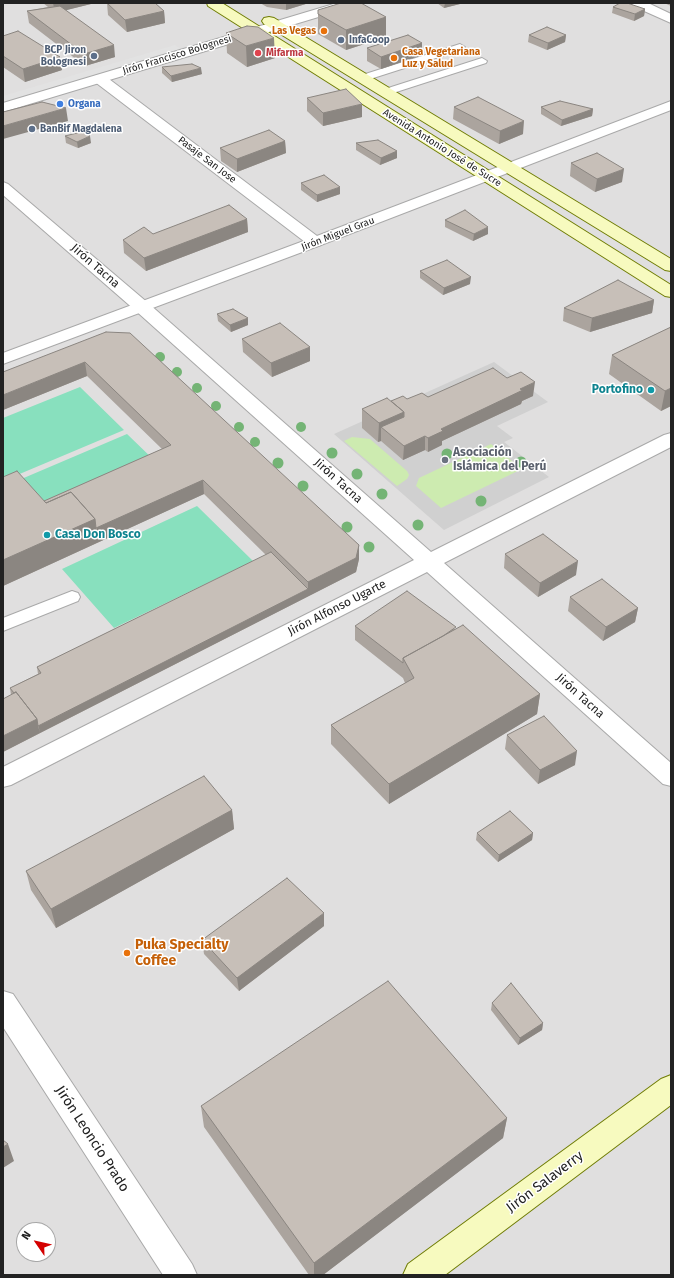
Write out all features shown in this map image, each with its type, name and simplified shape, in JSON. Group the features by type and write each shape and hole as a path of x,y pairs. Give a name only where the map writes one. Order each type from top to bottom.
{"main road":[{"name":"Avenida Antonio José de Sucre","path":"213,3 671,292"},
{"name":"Avenida Antonio José de Sucre","path":"259,14 671,266"},
{"name":"Jirón Salaverry","path":"419,1275 671,1088"}],"street":[{"name":"Jirón Francisco Bolognesi","path":"3,108 350,3"},
{"path":"638,3 671,19"},
{"name":"Pasaje San Jose","path":"100,79 315,242"},
{"name":"Jirón Miguel Grau","path":"3,359 487,177 671,105"},
{"name":"Jirón Tacna","path":"3,187 142,307 671,777"},
{"name":"Jirón Alfonso Ugarte","path":"3,778 671,439"},
{"name":"Jirón Leoncio Prado","path":"3,1003 181,1275"}],"lane":[{"path":"363,78 460,47"},
{"path":"386,92 482,61"},
{"path":"3,625 72,598"}],"shaded area":[{"path":"3,3 671,3 671,1275 3,1275"},
{"path":"175,45 181,49 3,102 3,96"},
{"name":"Asociación Islámica del Perú","path":"494,362 548,402 497,426 513,438 504,442 549,477 444,530 334,434"}],"green space":[{"path":"80,387 124,430 3,481 3,418"},
{"path":"127,434 156,462 46,511 19,480"},
{"path":"352,437 370,439 407,471 409,475 407,479 397,486 344,441"},
{"path":"491,444 522,469 441,508 416,486 419,478"},
{"path":"197,506 253,561 114,628 62,569"}],"building":[{"path":"107,3 155,3 164,11 125,20"},
{"path":"341,3 361,3 386,17 346,30 318,14 318,10"},
{"path":"620,3 627,3 645,9 635,14 613,7"},
{"path":"60,6 114,45 84,54 27,11"},
{"path":"247,26 258,27 274,38 246,46 226,33"},
{"path":"547,27 566,35 548,43 529,35"},
{"path":"18,31 60,57 23,69 3,56 3,36"},
{"path":"408,35 422,43 381,57 367,48"},
{"path":"192,64 201,68 171,76 162,67"},
{"path":"346,89 362,104 323,113 307,98"},
{"path":"478,97 524,121 500,131 454,107"},
{"path":"560,101 593,109 562,120 541,107"},
{"path":"42,102 66,108 3,126 3,112"},
{"path":"269,130 285,141 237,159 220,148"},
{"path":"85,131 90,136 77,142 65,136"},
{"path":"378,140 397,151 381,158 356,143"},
{"path":"597,153 624,169 597,179 571,163"},
{"path":"324,175 340,187 317,195 301,183"},
{"path":"229,205 247,219 144,258 123,240 144,227 153,234"},
{"path":"465,210 488,227 474,234 445,220"},
{"path":"447,260 471,277 444,288 420,271"},
{"path":"618,280 654,300 592,318 564,308"},
{"path":"233,309 248,318 230,325 217,314"},
{"path":"280,323 310,347 271,363 242,339"},
{"path":"671,327 671,388 665,391 612,355"},
{"path":"106,332 130,333 359,545 356,558 308,582 203,480 96,528 95,519 71,492 46,503 44,501 171,445 85,362 3,395 3,372"},
{"path":"493,368 507,378 521,372 535,382 520,389 523,390 441,429 443,431 428,438 425,436 404,446 381,427 404,417 404,412 391,401 403,396 407,399 422,393 428,397"},
{"path":"387,398 404,412 379,423 362,409"},
{"path":"17,471 46,503 71,492 95,519 3,560 3,477"},
{"path":"543,534 578,561 540,583 505,554"},
{"path":"271,552 308,589 38,726 37,719 16,692 14,693 10,688 41,673 37,667"},
{"path":"602,579 638,608 606,627 570,597"},
{"path":"407,591 456,627 443,636 403,658 403,663 355,626"},
{"path":"463,625 540,694 389,784 331,725 414,678 403,658"},
{"path":"16,692 37,719 3,736 3,699"},
{"path":"544,716 577,751 540,770 507,735"},
{"path":"204,776 232,810 51,909 26,871"},
{"path":"510,811 533,833 499,855 477,833"},
{"path":"287,878 324,913 237,978 202,940"},
{"path":"388,981 507,1118 314,1263 201,1106"},
{"path":"511,983 543,1023 520,1038 492,1003"},
{"path":"3,1140 8,1144 3,1147"}],"place":[{"name":"Las Vegas","path":"324,31"},
{"name":"InfaCoop","path":"341,40"},
{"name":"Mifarma","path":"258,53"},
{"name":"BCP Jiron Bolognesi","path":"94,56"},
{"name":"Casa Vegetariana Luz y Salud","path":"394,58"},
{"name":"Organa","path":"60,104"},
{"name":"BanBif Magdalena","path":"32,129"},
{"name":"Portofino","path":"651,390"},
{"name":"Asociación Islámica del Perú","path":"445,460"},
{"name":"Casa Don Bosco","path":"47,535"},
{"name":"Puka Specialty Coffee","path":"127,953"}]}
